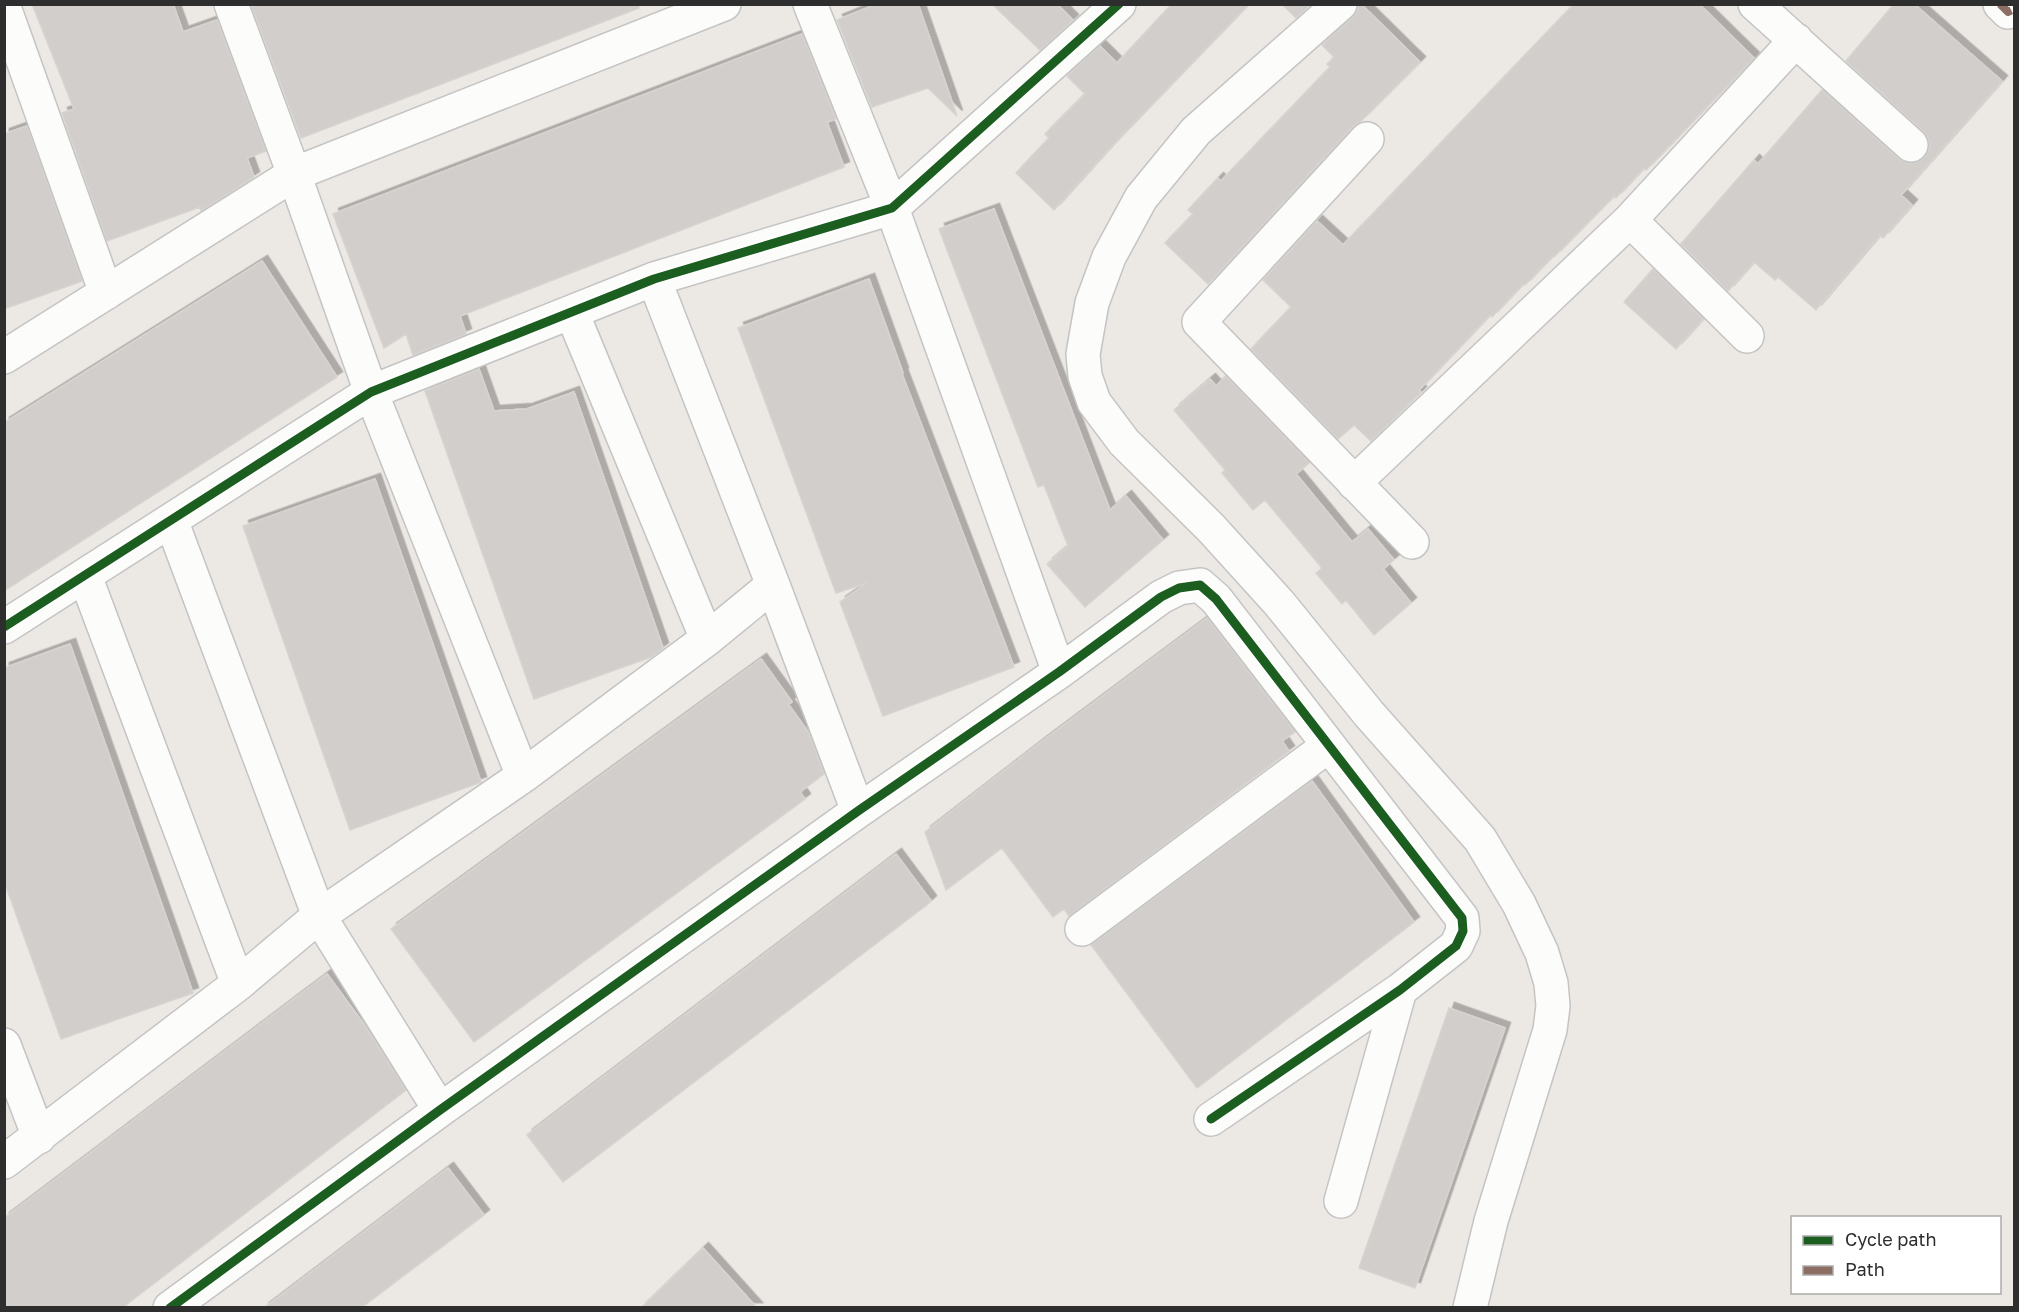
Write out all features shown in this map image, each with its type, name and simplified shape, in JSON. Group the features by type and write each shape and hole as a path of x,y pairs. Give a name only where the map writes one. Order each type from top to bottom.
{"street":[{"path":"231,4 371,392 523,776"},
{"path":"4,357 294,174 724,4"},
{"path":"810,4 892,208 1059,672"},
{"path":"4,627 371,392 654,279 892,208 1119,4"},
{"path":"1340,4 1196,131 1141,198 1110,257 1092,303 1083,354 1085,376 1094,402 1124,442 1211,528 1279,603 1369,714 1480,839 1519,904 1542,953 1551,983 1554,1006 1550,1030 1491,1221 1470,1308"},
{"path":"1755,4 1911,145"},
{"path":"2000,4 2008,12 2014,9"},
{"path":"4,8 106,293"},
{"path":"1354,483 1630,220 1796,40"},
{"path":"1367,139 1199,322 1412,542"},
{"path":"1630,220 1747,336"},
{"path":"654,279 858,811"},
{"path":"572,313 707,639"},
{"path":"171,520 319,916 440,1110"},
{"path":"85,576 238,984"},
{"path":"4,1162 238,984 319,916 523,776 707,639 773,585"},
{"path":"170,1308 440,1110 858,811 1059,672 1161,597 1179,588 1200,585 1216,599 1462,918 1463,931 1456,946 1400,990 1211,1119"},
{"path":"1082,929 1328,746"},
{"path":"1341,1201 1400,990"},
{"path":"4,1045 39,1137"}],"building":[{"path":"32,4 173,4 183,32 217,20 266,151 247,158 254,177 201,211 200,207 107,241 62,113 74,109"},
{"path":"259,4 638,4 639,8 301,138 252,7"},
{"path":"877,4 918,4 957,116 928,88 872,107 837,20"},
{"path":"992,4 1057,4 1073,20 1040,50"},
{"path":"1172,4 1249,4 1109,149 1054,210 1016,173 1049,138 1045,134 1085,94 1067,76 1100,46 1117,63"},
{"path":"1282,4 1311,4 1296,18"},
{"path":"1358,4 1361,4 1420,62 1361,121 1353,126 1208,284 1165,243 1193,214 1188,210 1218,178 1221,181 1330,67 1327,64 1334,57 1322,45 1353,18 1358,10"},
{"path":"1574,4 1699,4 1754,58 1646,170 1644,168 1616,198 1614,196 1492,317 1490,315 1419,390 1421,392 1371,441 1354,425 1338,439 1251,349 1291,307 1263,280 1317,221 1343,245"},
{"path":"1894,4 1914,4 2002,81 1901,195 1912,205 1883,238 1880,235 1816,310 1778,277 1775,280 1754,262 1728,291 1681,244 1754,160 1758,164 1822,90 1899,159 1907,163 1916,163 1925,157 1929,149 1929,140 1924,132 1846,61"},
{"path":"802,34 836,119 827,122 844,167 460,316 466,334 413,355 406,334 384,348 333,214"},
{"path":"27,126 82,281 4,309 4,134"},
{"path":"994,209 1110,510 1126,496 1163,540 1085,607 1047,564 1068,546 1044,485 1038,487 939,229"},
{"path":"262,261 337,377 4,591 4,423"},
{"path":"1653,269 1703,319 1676,349 1624,302"},
{"path":"869,279 902,374 1014,667 883,716 840,602 867,583 836,593 738,328"},
{"path":"479,369 494,411 527,409 574,392 663,648 651,657 534,699 425,391"},
{"path":"1226,376 1309,463 1296,474 1352,542 1368,529 1394,560 1383,569 1411,603 1374,635 1346,600 1342,604 1316,573 1322,568 1265,500 1253,510 1222,473 1225,470 1174,410 1210,379 1216,386"},
{"path":"375,479 481,782 350,830 243,526"},
{"path":"1207,618 1295,732 1282,741 1289,751 1069,916 1064,909 1053,917 1002,848 946,890 925,832"},
{"path":"70,644 193,993 61,1039 4,881 4,668"},
{"path":"761,659 792,702 788,704 809,733 824,774 800,792 805,799 474,1042 391,929"},
{"path":"1312,781 1414,922 1197,1088 1091,945"},
{"path":"896,854 931,901 928,904 563,1182 527,1135"},
{"path":"327,974 363,1023 406,1090 122,1308 4,1308 4,1218"},
{"path":"1449,1008 1505,1028 1415,1288 1359,1268"},
{"path":"448,1168 484,1215 361,1308 264,1308"},
{"path":"703,1248 757,1308 641,1308"}],"marked path":[{"path":"2000,4 2008,12 2014,9"}],"cycle path":[{"path":"4,627 371,392 654,279 892,208 1119,4"},
{"path":"170,1308 440,1110 858,811 1059,672 1161,597 1179,588 1200,585 1216,599 1462,918 1463,931 1456,946 1400,990 1211,1119"}]}
